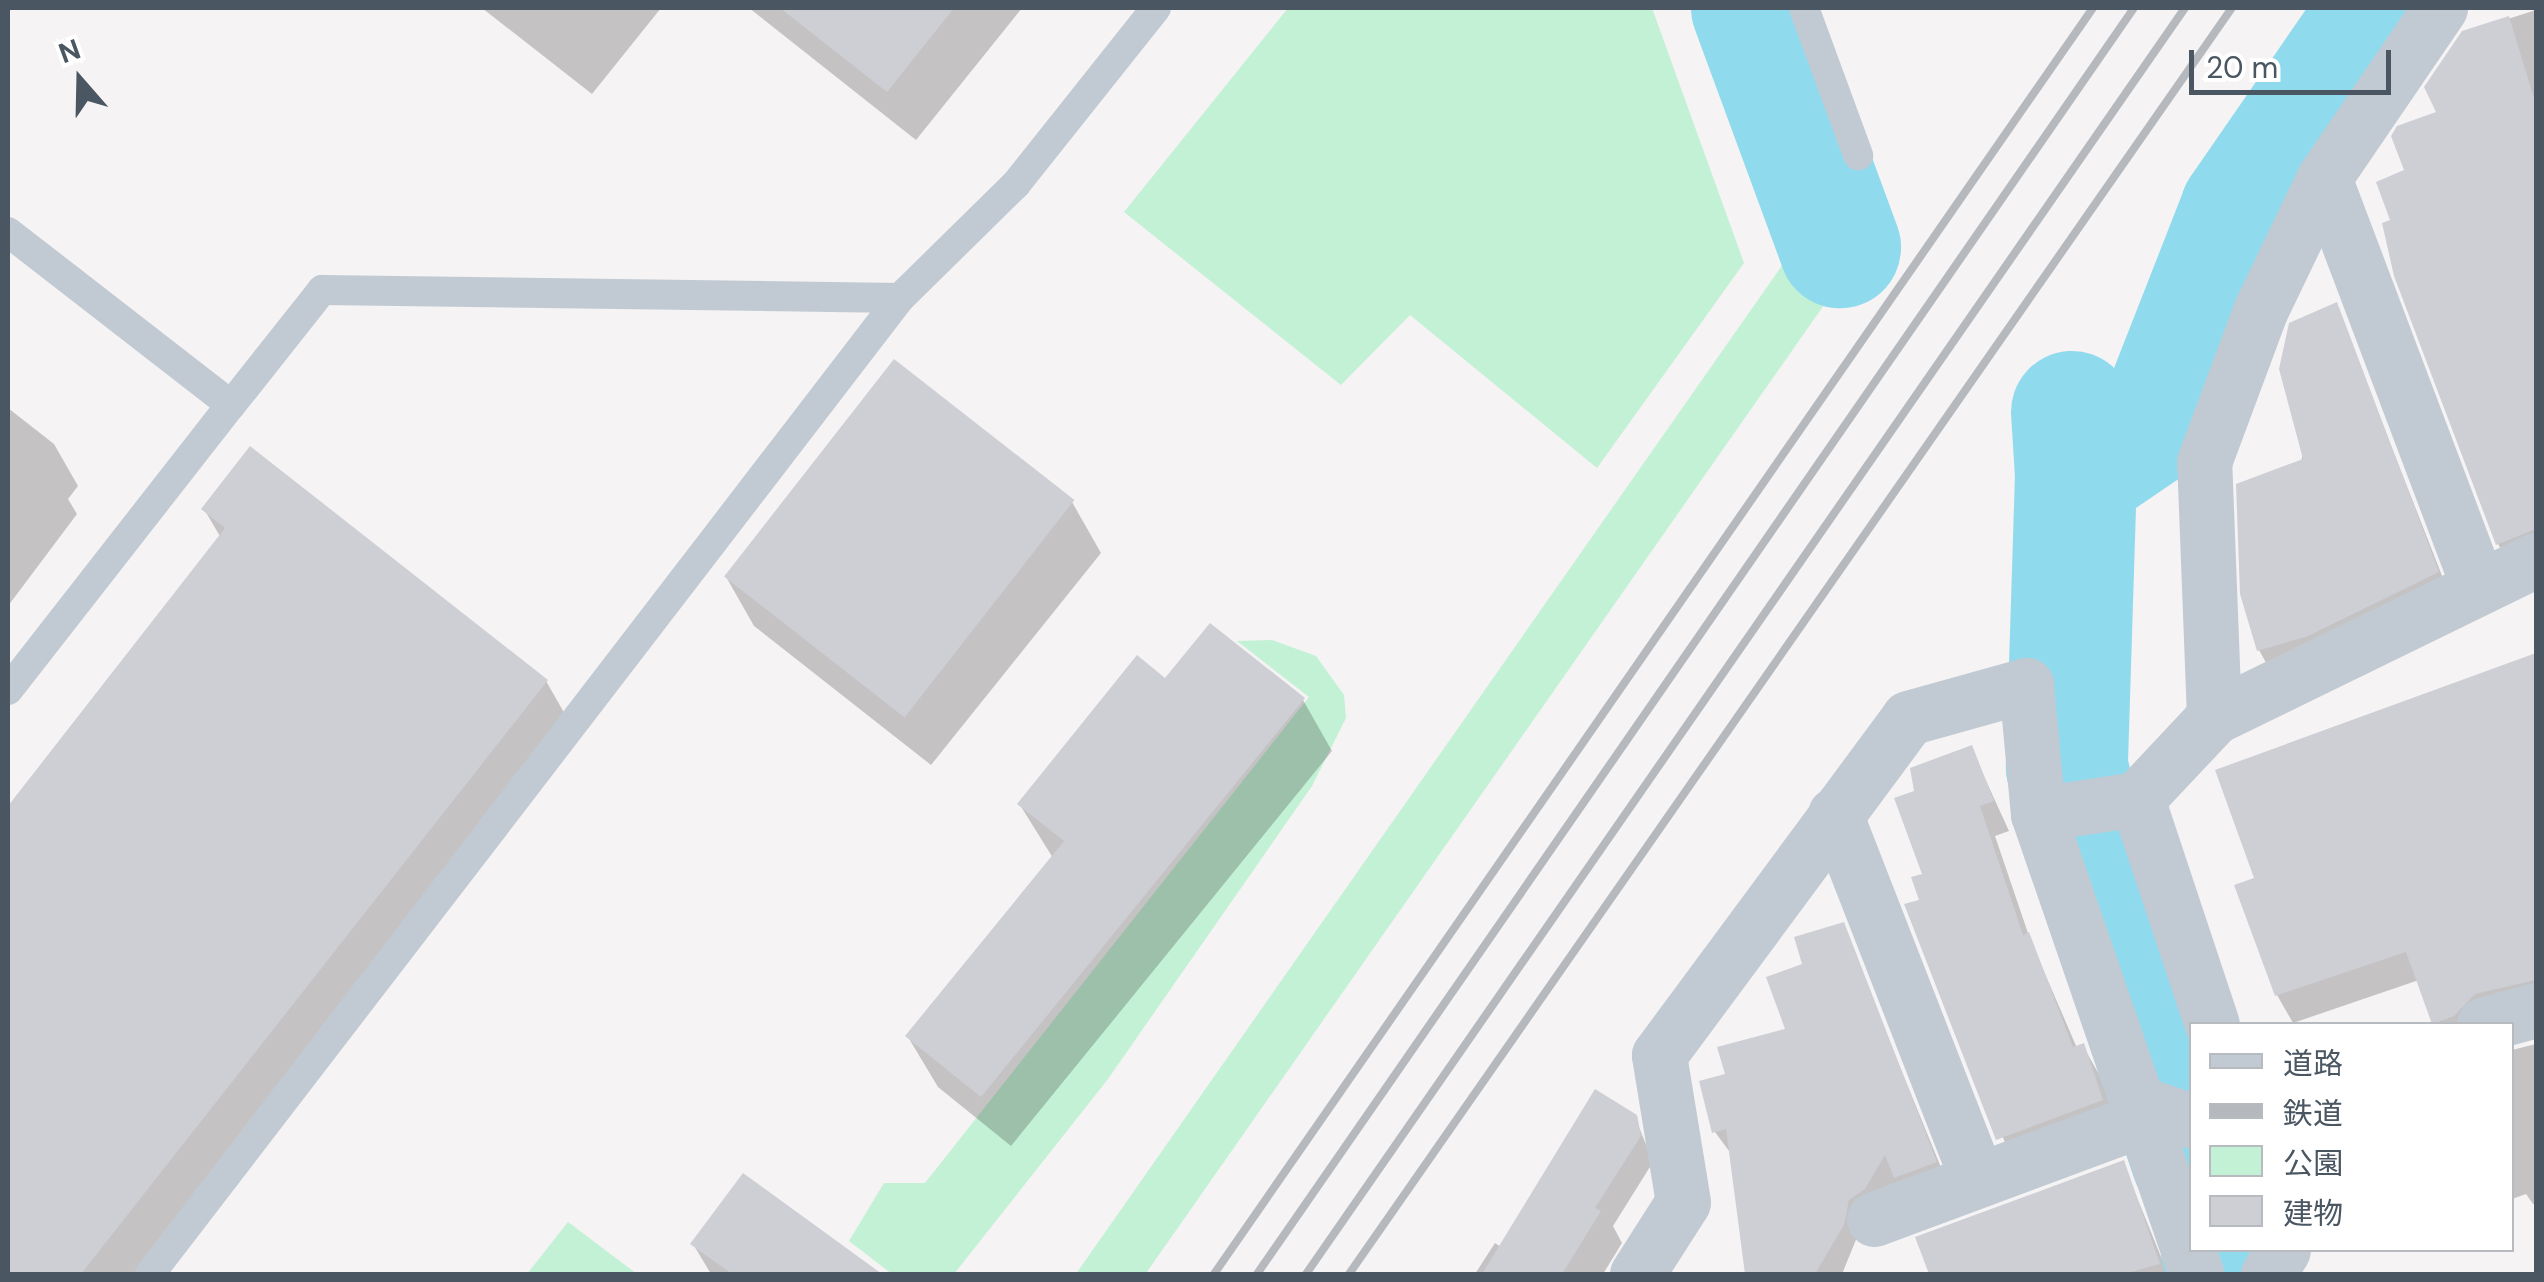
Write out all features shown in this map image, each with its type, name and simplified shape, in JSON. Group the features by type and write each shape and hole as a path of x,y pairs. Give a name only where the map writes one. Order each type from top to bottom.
{"street":[{"path":"2214,716 2204,462 2261,308 2324,178 2440,8"},
{"path":"2324,178 2478,586"},
{"path":"2081,808 2214,716 2536,560"},
{"path":"1637,1274 1683,1202 1659,1055 1908,718 2026,684 2081,808 2211,1022"},
{"path":"2081,808 2189,1244"},
{"path":"1835,814 1978,1180"},
{"path":"2491,1022 2536,1010"},
{"path":"1874,1218 2159,1114"},
{"path":"2268,1274 2283,1252"}],"lane":[{"path":"150,1274 900,298 1016,184 1156,8"},
{"path":"1804,8 1858,155"},
{"path":"8,232 231,405"},
{"path":"8,690 322,290 900,298"}],"green space":[{"path":"1288,8 1652,8 1744,263 1597,468 1410,315 1341,385 1124,212"},
{"path":"1788,257 1835,290 1145,1274 1077,1273"},
{"path":"1272,640 1316,656 1344,695 1346,718 1312,786 1108,1079 954,1274 892,1274 849,1241 884,1183 925,1183 1309,697 1237,641"},
{"path":"568,1222 637,1274 527,1274"}],"building":[{"path":"780,8 954,8 887,92"},
{"path":"2509,16 2536,105 2536,529 2496,545 2394,276 2382,223 2390,220 2376,182 2404,170 2391,136 2397,126 2436,112 2424,87 2462,31"},
{"path":"2337,302 2439,572 2308,636 2257,651 2240,594 2236,484 2303,459 2279,369 2289,323"},
{"path":"894,359 1074,500 905,717 724,576"},
{"path":"250,446 548,680 81,1274 8,1274 8,806 225,528 201,509"},
{"path":"1210,623 1305,698 981,1097 905,1036 1064,841 1017,804 1137,655 1165,678"},
{"path":"2536,653 2536,980 2475,994 2454,1016 2431,1022 2406,952 2275,996 2234,885 2254,878 2215,770"},
{"path":"1972,745 1994,801 1980,806 2023,935 2029,932 2073,1047 2084,1043 2103,1100 1996,1140 1904,904 1919,900 1911,877 1922,874 1894,798 1914,791 1910,768"},
{"path":"1844,922 1937,1162 1894,1178 1885,1155 1865,1189 1849,1200 1844,1225 1815,1274 1745,1274 1726,1129 1712,1133 1699,1081 1725,1074 1717,1047 1785,1029 1766,977 1802,964 1794,937"},
{"path":"1595,1089 1637,1115 1641,1136 1595,1208 1601,1211 1562,1274 1482,1274"},
{"path":"2124,1160 2160,1264 2124,1274 1929,1274 1915,1237"},
{"path":"743,1173 882,1274 732,1274 690,1244"}],"waterway":[{"path":"1752,8 1840,247"},
{"path":"2076,475 2160,418 2241,211 2381,8"},
{"path":"2072,412 2076,475 2067,767 2084,840 2189,1150"},
{"path":"2223,1252 2231,1274"}],"railway":[{"path":"1214,1274 2093,8"},
{"path":"1257,1274 2134,8"},
{"path":"1306,1274 2185,8"},
{"path":"1349,1274 2232,8"}]}
